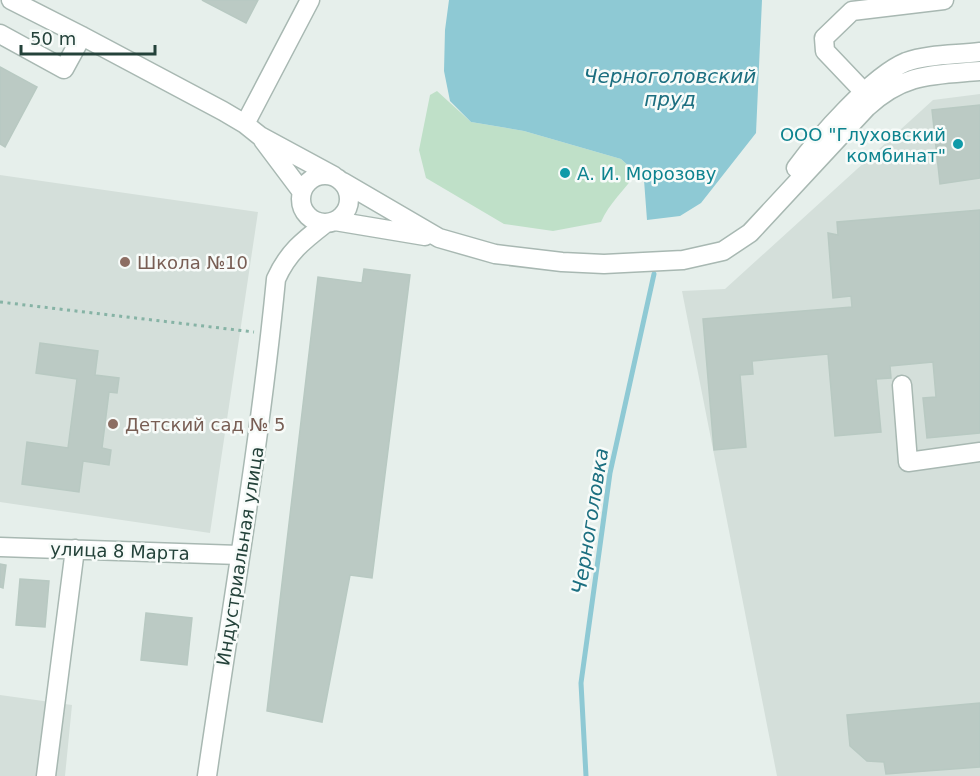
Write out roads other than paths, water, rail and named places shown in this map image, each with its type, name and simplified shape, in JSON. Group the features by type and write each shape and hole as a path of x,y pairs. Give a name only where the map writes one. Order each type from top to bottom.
{"street":[{"path":"11,0 245,124 260,136 439,238"},
{"path":"245,124 310,0"},
{"path":"864,92 825,51 825,38 852,11 944,0"},
{"path":"0,34 64,69 82,36"},
{"path":"750,233 811,148 872,84 894,68 907,62 980,52"},
{"path":"260,136 301,195 306,213 318,222 439,238 495,254 562,262 604,264 683,260 723,251 750,233 880,94 897,84 921,76 980,71"},
{"path":"295,249 346,211 350,196 339,179 326,174 311,179 301,195"},
{"name":"Индустриальная улица","path":"207,776 239,555 250,498 276,279 284,261 295,249 301,195"},
{"path":"902,385 908,462 980,452"},
{"name":"улица 8 Марта","path":"0,547 239,555"},
{"path":"46,776 75,549"}],"water":[{"name":"Черноголовский пруд","path":"449,0 762,0 756,133 701,203 680,216 647,220 644,180 621,159 524,131 471,122 450,101 444,71 445,30"}],"waterway":[{"name":"Черноголовка","path":"586,776 581,683 610,473 654,274"}],"place":[{"name":"ООО \"Глуховский комбинат\"","path":"958,144"},
{"name":"А. И. Морозову","path":"565,173"},
{"name":"Школа №10","path":"125,262"},
{"name":"Детский сад № 5","path":"113,424"}]}
